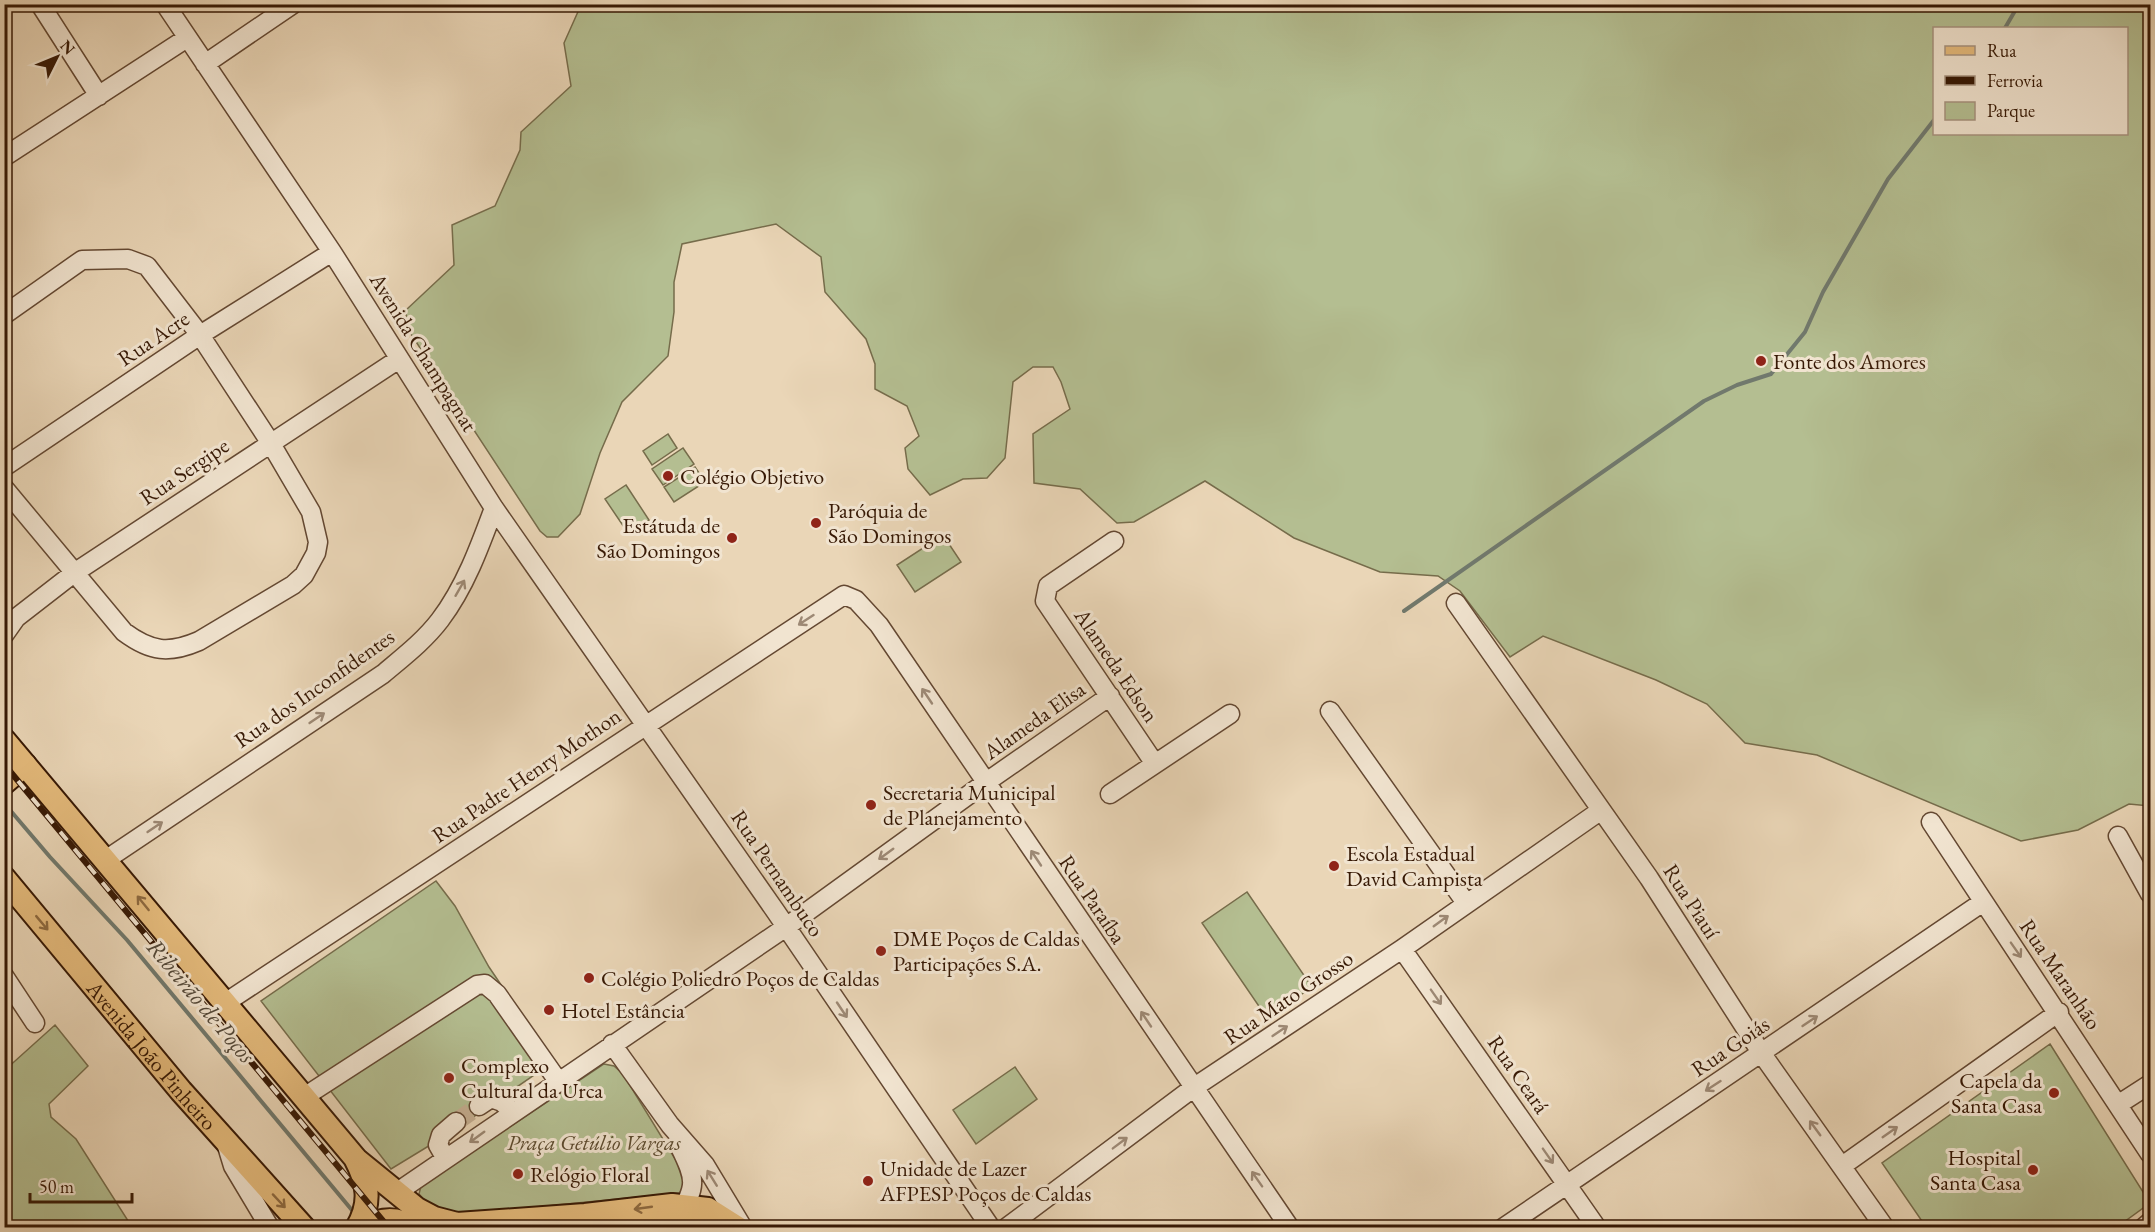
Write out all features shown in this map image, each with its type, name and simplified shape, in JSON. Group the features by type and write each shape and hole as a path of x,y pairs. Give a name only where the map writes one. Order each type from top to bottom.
{"main road":[{"path":"4,740 14,774 107,859 355,1158 417,1209 434,1218 457,1224 680,1213 719,1214 738,1227"},
{"name":"Avenida João Pinheiro","path":"4,878 226,1143 304,1227"},
{"path":"355,1158 367,1186 368,1200 364,1223 393,1220 412,1227"},
{"path":"612,1227 680,1213 710,1227"}],"street":[{"path":"40,4 99,96"},
{"name":"Avenida Champagnat","path":"165,4 332,252 494,508 646,724"},
{"path":"205,64 293,4"},
{"path":"4,158 187,38"},
{"name":"Rua Acre","path":"4,467 200,335 332,252"},
{"path":"4,315 82,260 128,259 147,266 200,335 270,442 311,512 318,542 312,563 293,585 199,641 183,648 160,650 142,646 124,633 4,488"},
{"name":"Rua Sergipe","path":"4,635 16,618 74,573 399,359"},
{"name":"Rua dos Inconfidentes","path":"107,859 383,674 418,645 440,620 463,583 494,508"},
{"name":"Alameda Edson","path":"1114,541 1045,590 1045,601 1155,764"},
{"name":"Rua Padre Henry Mothon","path":"225,1003 844,595 856,600"},
{"name":"Rua Paraíba","path":"856,600 879,625 1290,1227"},
{"name":"Rua Piauí","path":"1456,603 1481,635 1600,811 1649,878 1762,1054 1885,1227"},
{"name":"Alameda Elisa","path":"396,1193 786,927 1110,696"},
{"path":"1330,711 1466,903"},
{"path":"1110,794 1230,714"},
{"name":"Rua Pernambuco","path":"646,724 991,1227"},
{"name":"Rua Mato Grosso","path":"1006,1227 1193,1088 1402,949 1600,811"},
{"name":"Rua Maranhão","path":"1931,822 2151,1154"},
{"path":"2118,836 2151,894"},
{"name":"Rua Goiás","path":"1503,1227 1762,1054 1983,902"},
{"name":"Rua Ceará","path":"1402,949 1597,1227"},
{"path":"4,976 35,1023"},
{"path":"304,1097 467,992 485,984 497,994 558,1081"},
{"path":"1842,1166 2059,1012"},
{"path":"612,1044 670,1125 705,1166 743,1227"},
{"path":"2119,1104 2151,1084"},
{"path":"479,1106 491,1098 502,1102 512,1112"},
{"path":"446,1159 438,1145 441,1135 456,1122"},
{"path":"670,1125 692,1173 694,1186 680,1213"},
{"path":"226,1143 232,1166 270,1227"},
{"path":"2143,1227 2151,1222"}],"green space":[{"path":"581,5 2150,5 2150,806 2129,804 2078,830 2021,841 1817,755 1745,743 1707,704 1656,680 1543,636 1510,657 1460,591 1438,576 1380,572 1294,538 1205,481 1134,522 1117,523 1080,489 1034,483 1033,434 1070,409 1053,367 1033,367 1013,382 1005,458 987,478 963,479 930,495 908,469 905,448 919,436 907,406 875,389 875,364 866,339 825,292 821,257 776,224 682,244 674,282 674,312 668,356 622,402 600,453 580,514 558,537 547,537 540,531 407,328 406,310 454,265 452,225 495,206 520,150 521,132 571,86 564,43"},
{"path":"668,434 677,448 652,465 643,451"},
{"path":"683,448 694,464 663,485 652,469"},
{"path":"695,467 705,482 674,502 664,487"},
{"path":"626,485 649,520 628,533 605,499"},
{"path":"943,535 961,562 915,592 897,565"},
{"path":"436,881 455,906 489,967 553,1062 450,1133 391,1169 261,1001"},
{"path":"1247,892 1312,987 1267,1018 1202,923"},
{"path":"55,1025 88,1066 49,1104 51,1117 76,1139 132,1227 5,1227 5,1070"},
{"path":"2050,1044 2150,1203 2117,1227 1926,1227 1882,1163"},
{"name":"Praça Getúlio Vargas","path":"604,1064 614,1066 623,1074 685,1175 686,1189 679,1193 466,1214 446,1211 434,1206 419,1194 421,1186"},
{"path":"1015,1067 1037,1099 976,1144 953,1110"}],"waterway":[{"path":"2006,27 2019,4"},
{"path":"1404,611 1704,401 1737,385 1771,374 1805,332 1823,292 1888,179 1933,121"},
{"name":"Ribeirão de Poços","path":"4,803 50,857 127,940 356,1215"}],"tunnel":[{"path":"456,1122 479,1106"}],"railway":[{"path":"4,764 389,1228"}],"place":[{"name":"Fonte dos Amores","path":"1761,361"},
{"name":"Colégio Objetivo","path":"668,476"},
{"name":"Paróquia de São Domingos","path":"816,523"},
{"name":"Estátuda de São Domingos","path":"732,538"},
{"name":"Secretaria Municipal de Planejamento","path":"871,805"},
{"name":"Escola Estadual David Campista","path":"1334,866"},
{"name":"DME Poços de Caldas Participações S.A.","path":"881,951"},
{"name":"Colégio Poliedro Poços de Caldas","path":"589,978"},
{"name":"Hotel Estância","path":"549,1010"},
{"name":"Complexo Cultural da Urca","path":"449,1078"},
{"name":"Capela da Santa Casa","path":"2054,1093"},
{"name":"Hospital Santa Casa","path":"2033,1170"},
{"name":"Relógio Floral","path":"518,1174"},
{"name":"Unidade de Lazer AFPESP Poços de Caldas","path":"868,1181"}]}
